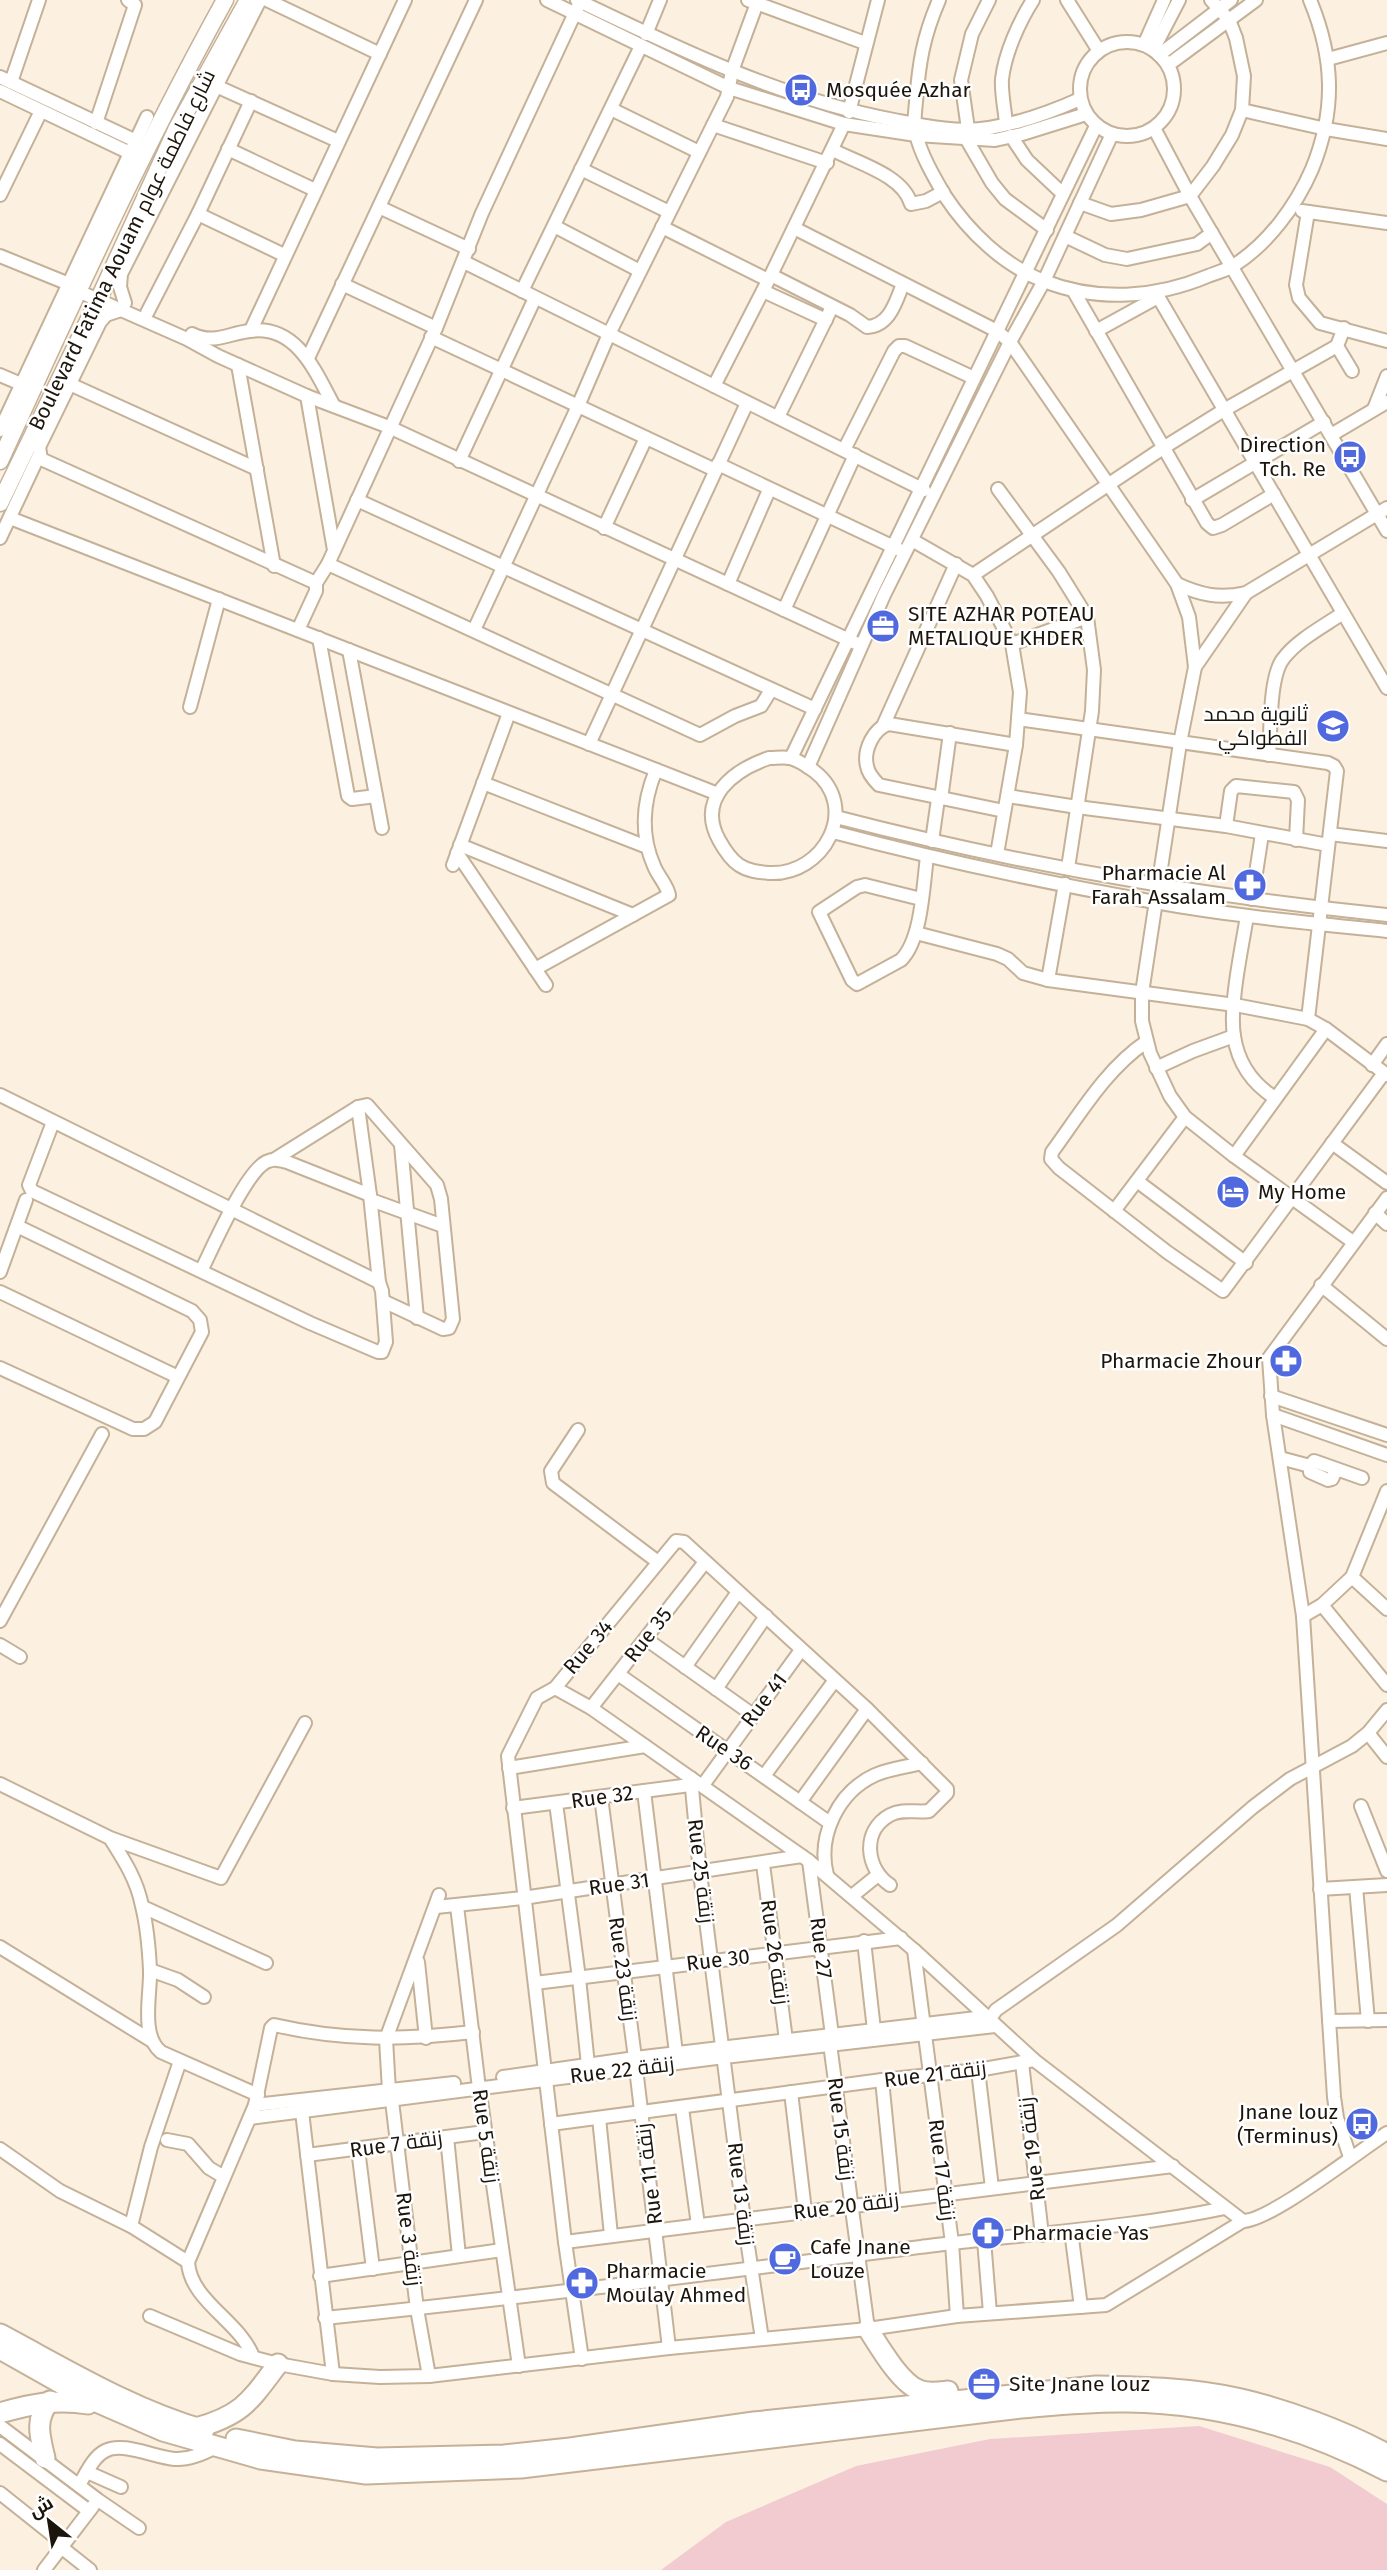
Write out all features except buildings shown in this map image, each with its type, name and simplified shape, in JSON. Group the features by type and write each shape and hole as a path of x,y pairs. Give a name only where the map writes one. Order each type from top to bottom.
{"highway":[{"path":"868,2329 894,2367 920,2391 1066,2383 1149,2388 1241,2399 1354,2436 1387,2454"},
{"path":"0,2334 97,2386 155,2413 196,2428 251,2443 332,2455 377,2458 504,2455 754,2422 1096,2386"},
{"path":"0,2349 105,2406 163,2431 261,2459 350,2472 398,2474 521,2468 1085,2402 1208,2408 1262,2419 1343,2448 1387,2471"},
{"path":"196,2428 221,2421 240,2411 278,2364"},
{"path":"0,2413 50,2401 105,2406"},
{"path":"45,2458 38,2424 50,2401"}],"main road":[{"name":"Boulevard Fatima Aouam شارع فاطمة عوام","path":"0,461 138,147 183,76 225,0"},
{"name":"Boulevard Fatima Aouam شارع فاطمة عوام","path":"0,503 65,382 100,296 176,130 248,0"},
{"path":"198,89 216,86"}],"street":[{"path":"38,0 6,80 96,122 138,147"},
{"path":"96,122 135,5 128,0"},
{"path":"123,306 121,274 260,0"},
{"path":"267,0 380,54"},
{"path":"251,330 405,0"},
{"path":"308,358 476,0"},
{"path":"547,0 578,4 729,88 847,118 995,140 1008,130 1080,99"},
{"path":"522,291 611,109 660,0"},
{"path":"714,386 768,282 847,118 878,0"},
{"path":"939,0 926,29 919,64 915,130 930,170 943,192 973,232 1026,273 1073,289 1157,295"},
{"path":"989,0 972,34 961,80 967,134 992,183 1005,199 1046,230"},
{"path":"1067,0 1099,51"},
{"path":"1156,54 1164,0"},
{"path":"1156,54 1179,0"},
{"path":"1156,54 1215,4 1231,0"},
{"path":"1156,54 1229,20 1256,0"},
{"path":"1096,331 1157,295 1233,266 1257,246 1291,209 1306,183 1326,129 1330,88 1328,59 1310,0"},
{"path":"1029,1 1006,58 1002,81 1008,130 1027,160 1063,194"},
{"path":"474,630 609,334 727,97 753,2 865,43"},
{"path":"298,630 316,591 316,583 328,564 434,332 482,213 578,4"},
{"path":"1080,203 1111,214 1141,211 1190,196 1226,145 1242,110 1244,76 1236,38 1229,20 1215,4"},
{"path":"643,40 732,71 847,118"},
{"path":"1121,42 1156,54 1173,80 1174,95 1169,110 1154,128 1132,137 1112,134 1096,126 1086,114 1080,99 1081,76 1088,62 1099,51 1121,42"},
{"path":"1328,59 1387,43"},
{"path":"216,86 338,141"},
{"path":"0,91 41,111 138,147"},
{"path":"147,313 198,214 251,101"},
{"path":"611,109 699,152"},
{"path":"1242,110 1326,129 1387,139"},
{"path":"0,195 41,111"},
{"path":"1008,130 1086,114"},
{"path":"138,147 147,117"},
{"path":"713,125 830,157 890,178 908,195 911,204 917,204 943,192"},
{"path":"791,758 1096,126"},
{"path":"1154,128 1190,196 1331,435 1382,511 1387,531"},
{"path":"808,766 860,645 1010,342 1044,281 1112,134"},
{"path":"228,149 315,190"},
{"path":"581,169 669,212"},
{"path":"379,207 469,248"},
{"path":"1291,209 1387,223"},
{"path":"1308,212 1296,285 1299,298 1320,323 1387,341"},
{"path":"198,214 284,255"},
{"path":"554,226 640,271"},
{"path":"662,227 768,282 850,315 867,327 873,327 890,315 903,284"},
{"path":"794,228 997,331 1010,342 1177,584 1189,617 1195,667 1180,743 1142,993 1142,1021 1146,1042 1156,1069 1185,1117 1353,1242"},
{"path":"1065,236 1105,255 1127,259 1197,244 1212,233"},
{"path":"0,256 123,306 238,365 307,396 389,427 860,645"},
{"path":"464,262 934,495"},
{"path":"768,282 826,320"},
{"path":"342,284 501,370 578,407 905,552"},
{"path":"0,430 22,384 77,286"},
{"path":"1073,289 1207,523 1213,528 1222,525 1274,494"},
{"path":"1157,295 1387,688"},
{"path":"459,461 535,298"},
{"path":"316,583 44,462 39,447 65,382 100,321 123,306 147,313 204,339 230,337 251,330 279,336 299,347 308,358 334,406"},
{"path":"778,417 830,307"},
{"path":"973,575 1224,410 1337,346 1344,328"},
{"path":"785,610 827,516 850,453 894,351 899,346 905,346 974,378"},
{"path":"1337,346 1352,371"},
{"path":"238,365 274,566"},
{"path":"0,374 22,384"},
{"path":"1374,409 1387,376"},
{"path":"65,382 257,469"},
{"path":"307,396 334,550"},
{"path":"1331,435 1387,402"},
{"path":"589,744 747,403"},
{"path":"1192,500 1324,422"},
{"path":"604,528 646,438"},
{"path":"0,538 40,455"},
{"path":"998,489 1059,572 1087,617 1094,670 1090,728 1069,868"},
{"path":"727,584 769,490"},
{"path":"357,500 815,709"},
{"path":"1177,584 1211,597 1246,593 1382,511"},
{"path":"10,518 718,794"},
{"path":"912,540 973,575 988,596 1012,644 1020,692 1016,745 998,854"},
{"path":"328,564 700,735 735,716 761,706 771,690"},
{"path":"956,564 883,726 876,732 867,753 866,764 874,780 886,788 1004,811"},
{"path":"1195,667 1246,593"},
{"path":"190,707 219,599"},
{"path":"1269,755 1277,670 1283,659 1302,641 1343,613"},
{"path":"1012,644 1087,617"},
{"path":"319,638 348,796 352,799 376,796"},
{"path":"349,650 382,828"},
{"path":"457,855 509,713"},
{"path":"1018,719 1334,766 1337,771 1308,1018"},
{"path":"883,726 902,725 1016,745"},
{"path":"932,841 950,733"},
{"path":"769,758 791,758 808,766 821,776 830,790 836,817 826,846 799,867 774,873 753,871 736,863 717,835 713,817 718,794 730,778 747,766 769,758"},
{"path":"535,969 667,896 669,892 655,869 647,847 644,812 656,770"},
{"path":"483,783 647,847"},
{"path":"1226,826 1231,792 1236,786 1294,792 1298,800 1296,840"},
{"path":"1007,796 1226,826 1296,840 1387,841"},
{"path":"836,817 932,841 1069,868 1252,899 1387,915"},
{"path":"833,832 927,857 1156,903 1387,931"},
{"path":"1252,899 1262,835"},
{"path":"457,855 633,915"},
{"path":"457,855 546,985"},
{"path":"921,899 865,885 856,887 819,912 852,980 857,984 901,960 910,949 916,933 921,899 927,857"},
{"path":"1048,980 1065,884"},
{"path":"1247,916 1235,1005 1234,1036 1243,1066 1250,1078 1275,1098"},
{"path":"916,933 997,954 1008,959 1023,973 1048,980 1235,1005 1308,1018 1386,1074 1332,1143 1226,1289 1219,1290 1114,1211 1051,1159 1052,1153 1098,1089 1121,1062 1146,1042"},
{"path":"1234,1156 1326,1029"},
{"path":"1156,1069 1193,1051 1234,1036"},
{"path":"1372,1065 1387,1044"},
{"path":"0,1095 379,1282"},
{"path":"201,1271 255,1170 363,1105 371,1108 440,1192 453,1319 449,1328 443,1329 383,1301"},
{"path":"53,1122 29,1185 32,1191 382,1352 386,1342 383,1301 358,1107"},
{"path":"1114,1211 1185,1117"},
{"path":"1332,1143 1387,1183"},
{"path":"401,1144 417,1318"},
{"path":"275,1159 443,1226"},
{"path":"1137,1181 1246,1262"},
{"path":"1350,2157 1337,2118 1334,2097 1303,1616 1273,1415 1269,1358 1387,1198"},
{"path":"0,1272 26,1200"},
{"path":"1375,1213 1387,1224"},
{"path":"0,1368 136,1430 148,1428 155,1422 202,1332 195,1313 17,1226"},
{"path":"1321,1285 1387,1339"},
{"path":"0,1292 178,1377"},
{"path":"1271,1396 1387,1435"},
{"path":"1273,1415 1387,1455"},
{"path":"578,1430 551,1471 553,1483 658,1562"},
{"path":"0,1621 103,1434"},
{"path":"1280,1458 1310,1466 1310,1472 1328,1480 1332,1479 1336,1470 1362,1478"},
{"path":"1303,1616 1322,1605 1352,1577 1382,1522 1387,1492"},
{"name":"Rue 34","path":"508,1762 537,1698 555,1688 676,1541 684,1542 705,1562"},
{"path":"705,1562 867,1709 945,1786 947,1793 929,1811 904,1810 890,1815 879,1823 872,1835 869,1849 871,1863 878,1875 890,1885"},
{"name":"Rue 35","path":"592,1708 705,1562"},
{"path":"1352,1577 1387,1609"},
{"path":"685,1667 738,1592"},
{"path":"1322,1605 1387,1685"},
{"path":"716,1689 766,1616"},
{"path":"646,1639 753,1715"},
{"path":"0,1645 20,1657"},
{"name":"Rue 41","path":"695,1783 727,1751 802,1650"},
{"name":"Rue 36","path":"618,1674 830,1823"},
{"path":"764,1776 835,1680"},
{"path":"555,1688 592,1708 827,1875 914,1950 990,2021 1028,2062 1173,2166 1243,2221"},
{"path":"800,1802 867,1709"},
{"path":"990,2021 996,2010 1117,1925 1253,1807 1290,1779 1340,1753 1368,1733 1387,1710"},
{"path":"0,1784 110,1838 221,1878 306,1723"},
{"path":"1368,1733 1387,1757"},
{"path":"582,2359 565,2242 508,1762 645,1746"},
{"path":"827,1875 823,1861 824,1842 838,1807 861,1784 890,1770 922,1763"},
{"name":"Rue 32","path":"513,1808 695,1783"},
{"name":"Rue 25 زنقة","path":"695,1783 701,1872 723,2052"},
{"path":"644,1791 676,2053"},
{"name":"Rue 23 زنقة","path":"601,1797 635,2063"},
{"name":"Rue 22 زنقة","path":"556,1803 579,1978 587,2065"},
{"path":"1361,1807 1387,1871"},
{"path":"110,1838 128,1866 143,1907 150,1970 149,2027 152,2041"},
{"name":"Rue 31","path":"418,1958 437,1901 457,1906 806,1859"},
{"name":"Rue 27","path":"806,1859 821,1947 831,2040"},
{"name":"Rue 26 زنقة","path":"763,1864 786,2040"},
{"path":"852,1896 878,1875"},
{"path":"1320,1889 1387,1885"},
{"path":"1356,1887 1368,2021"},
{"name":"Rue 5 زنقة","path":"457,1906 478,2084 519,2366"},
{"path":"143,1907 266,1964"},
{"name":"Rue 30","path":"535,1983 901,1938"},
{"path":"864,1941 874,2030"},
{"path":"0,1947 152,2041 161,2052 256,2100"},
{"name":"Rue 17 زنقة","path":"914,1950 952,2243 957,2316"},
{"path":"418,1958 426,2038"},
{"path":"386,2039 418,1958"},
{"path":"150,1970 178,1980 204,1997"},
{"path":"1329,2021 1387,2020"},
{"name":"Rue 22 زنقة","path":"250,2118 301,2106 990,2021"},
{"path":"253,2357 245,2340 205,2297 191,2274 188,2262 250,2118 256,2100 268,2033 274,2025 318,2035 386,2039 426,2038 473,2032"},
{"name":"Rue 22 زنقة","path":"545,2076 587,2065 635,2063 676,2053 723,2052 786,2040 831,2040 874,2030 923,2030"},
{"name":"Rue 3 زنقة","path":"386,2039 417,2309 429,2376"},
{"name":"Rue 15 زنقة","path":"831,2040 850,2205 868,2329"},
{"name":"Rue 13 زنقة","path":"723,2052 762,2339"},
{"path":"131,2226 154,2136 180,2061"},
{"name":"Rue 21 زنقة","path":"730,2102 1028,2062"},
{"name":"Rue 19 زنقة","path":"1028,2062 1042,2235"},
{"name":"Rue 11 زنقة","path":"635,2063 669,2348"},
{"path":"978,2070 992,2188"},
{"path":"882,2080 894,2200"},
{"path":"791,2092 805,2211"},
{"name":"Rue 22 زنقة","path":"256,2100 301,2106"},
{"path":"551,2124 730,2102"},
{"path":"301,2106 333,2374"},
{"path":"682,2108 698,2225"},
{"path":"598,2118 611,2235"},
{"name":"Rue 7 زنقة","path":"307,2155 485,2132"},
{"path":"150,2316 240,2354 333,2374 380,2377 429,2376 669,2348 868,2329 957,2316 1106,2305 1243,2221 1252,2221 1284,2203 1387,2133"},
{"path":"447,2137 459,2256"},
{"path":"167,2140 193,2147 209,2168 224,2177"},
{"path":"0,2149 60,2191 131,2226 188,2262"},
{"path":"358,2149 373,2269"},
{"name":"Rue 20 زنقة","path":"565,2242 1173,2166"},
{"path":"325,2318 509,2300 952,2243 1042,2235 1225,2208"},
{"path":"1071,2231 1081,2307"},
{"path":"984,2240 990,2313"},
{"path":"320,2276 502,2250"},
{"path":"0,2426 139,2528"},
{"path":"0,2444 89,2511"},
{"path":"79,2485 100,2454 109,2449 120,2448 175,2459 199,2456 216,2447"},
{"path":"87,2472 121,2487"},
{"path":"0,2493 90,2570"},
{"path":"44,2570 98,2500"}],"shaded area":[{"path":"1199,2426 1330,2467 1387,2504 1387,2570 661,2570 726,2522 856,2466 990,2439"}],"place":[{"name":"Mosquée Azhar","path":"801,90"},
{"name":"Direction Tch. Re","path":"1350,457"},
{"name":"SITE AZHAR POTEAU METALIQUE KHDER","path":"883,626"},
{"name":"ثانوية محمد الفطواكي","path":"1333,726"},
{"name":"Pharmacie Al Farah Assalam","path":"1250,885"},
{"name":"My Home","path":"1233,1192"},
{"name":"Pharmacie Zhour","path":"1286,1361"},
{"name":"Jnane louz (Terminus)","path":"1362,2124"},
{"name":"Pharmacie Yas","path":"988,2233"},
{"name":"Cafe Jnane Louze","path":"785,2259"},
{"name":"Pharmacie Moulay Ahmed","path":"582,2283"},
{"name":"Site Jnane louz","path":"984,2384"}]}
